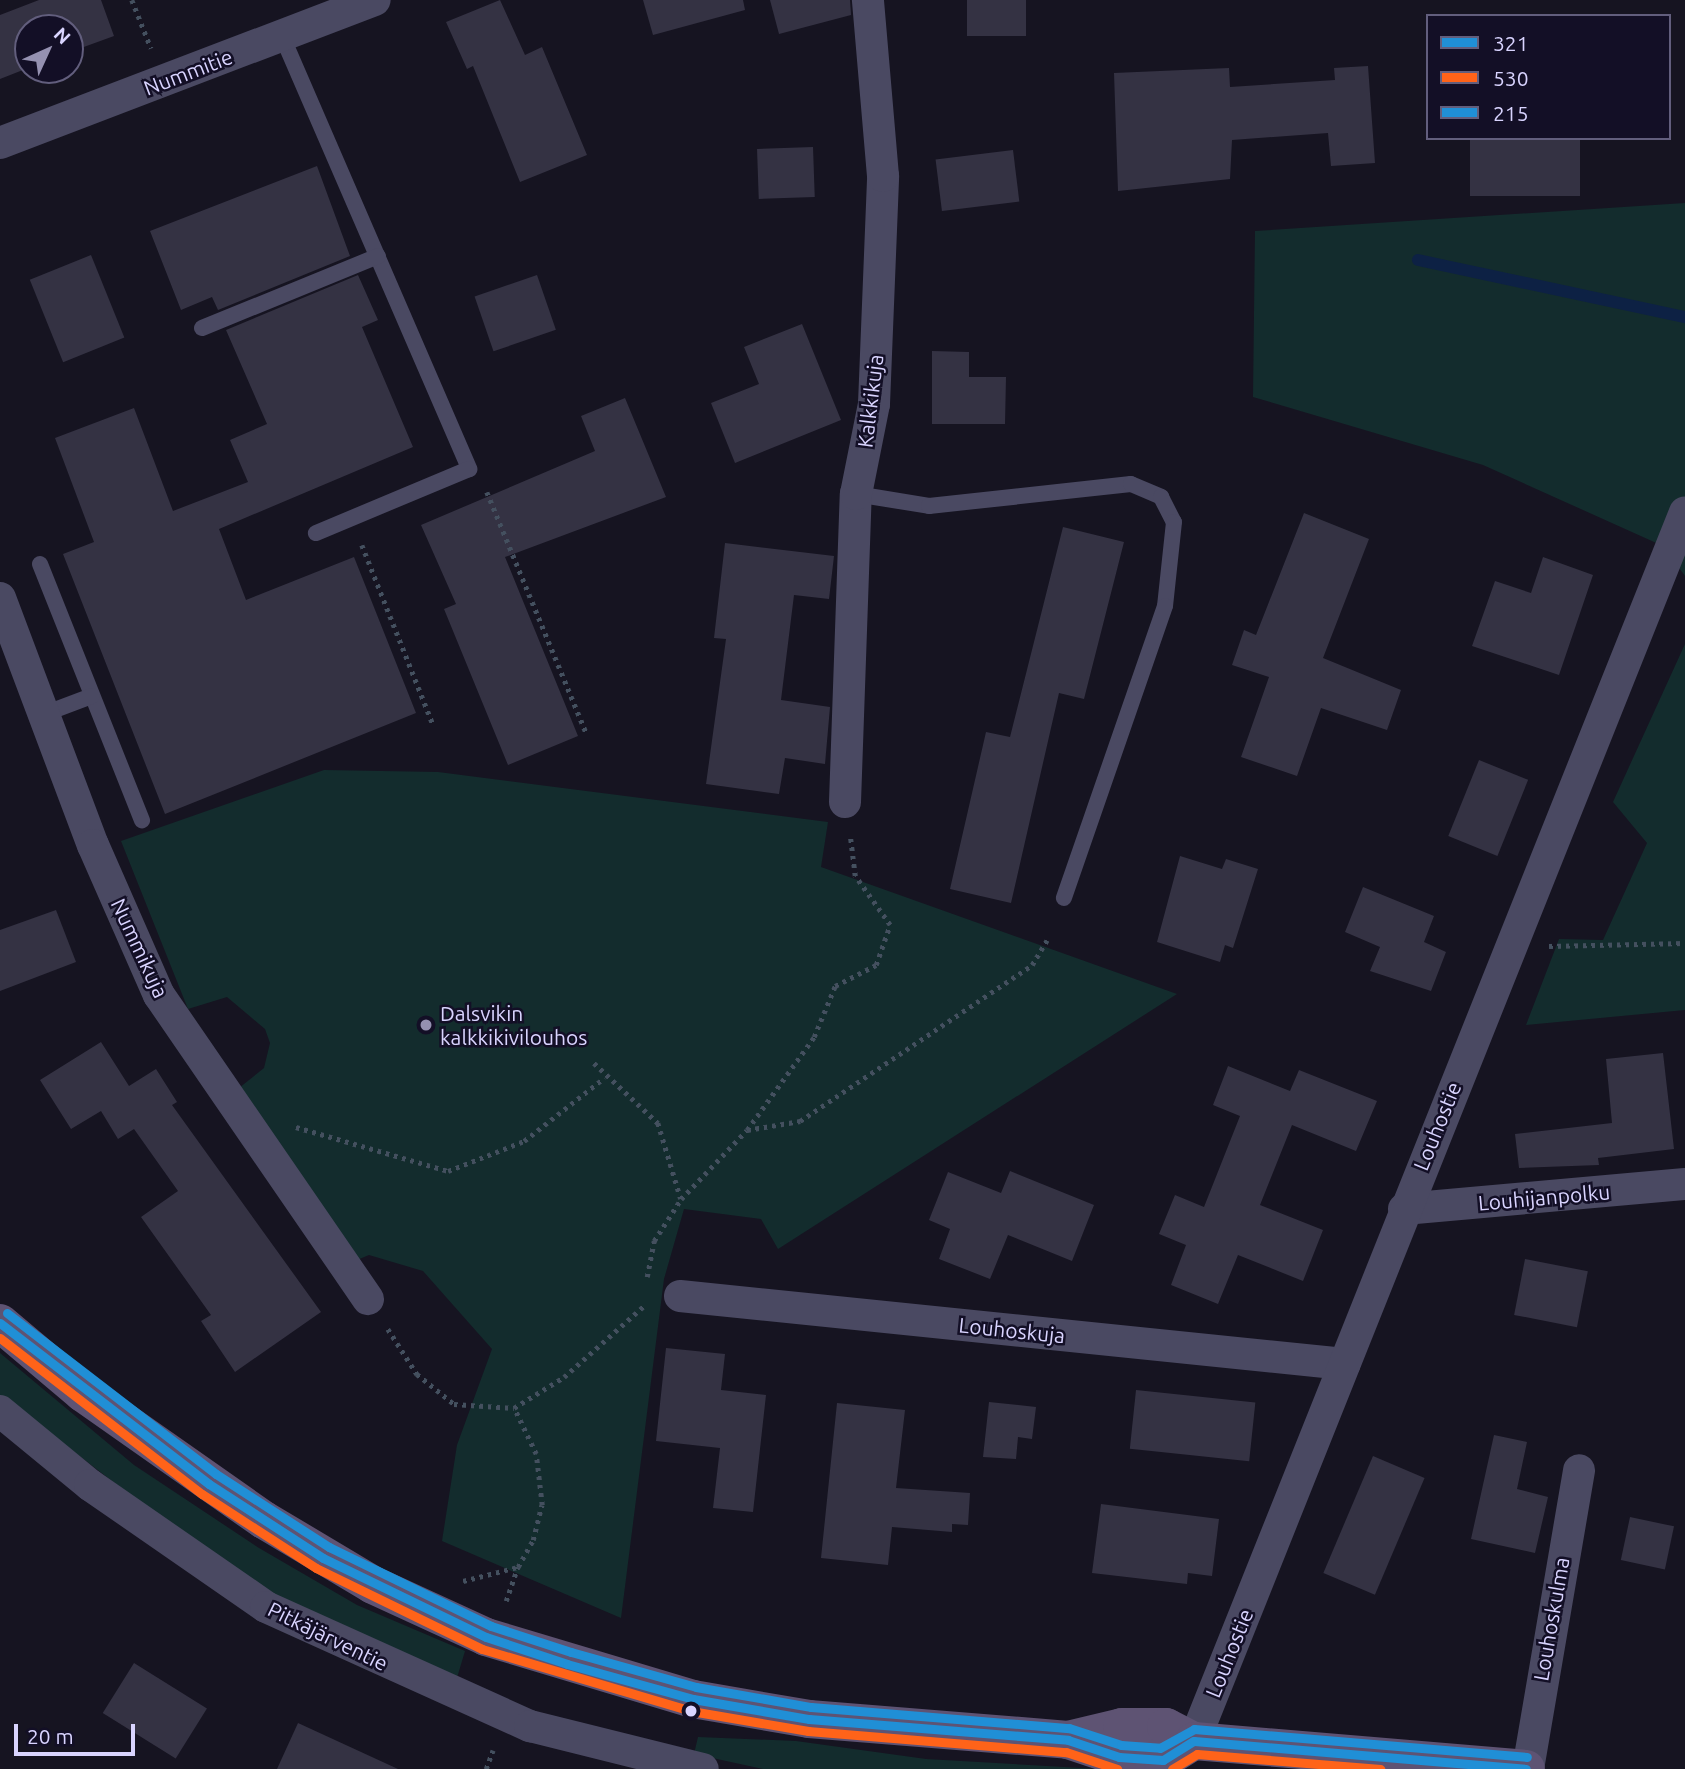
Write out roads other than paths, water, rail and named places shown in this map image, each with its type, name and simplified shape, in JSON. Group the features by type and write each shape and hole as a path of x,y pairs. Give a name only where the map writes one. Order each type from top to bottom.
{"main road":[{"path":"0,1323 83,1393 276,1528 373,1585 486,1637 693,1699 810,1719 1068,1740 1143,1727 1166,1727 1194,1741 1527,1769"}],"street":[{"name":"Nummitie","path":"0,144 375,0"},
{"name":"Kalkkikuja","path":"845,802 856,494 874,404 883,176 868,0"},
{"name":"Louhostie","path":"1194,1741 1404,1209 1685,512"},
{"name":"Nummikuja","path":"0,598 44,714 159,995 368,1299"},
{"name":"Louhijanpolku","path":"1404,1209 1685,1184"},
{"name":"Louhoskuja","path":"680,1296 1345,1364"},
{"name":"Pitkäjärventie","path":"0,1410 112,1501 266,1607 530,1726 703,1769"},
{"name":"Louhoskulma","path":"1527,1769 1579,1470"}],"lane":[{"path":"282,36 469,469 316,533"},
{"path":"202,328 378,256"},
{"path":"856,494 929,506 1130,484 1161,497 1174,522 1166,606 1064,898"},
{"path":"40,564 142,820"},
{"path":"44,714 92,696"}],"waterway":[{"path":"1418,260 1685,317"}],"place":[{"name":"Dalsvikin kalkkikivilouhos","path":"426,1025"}]}
